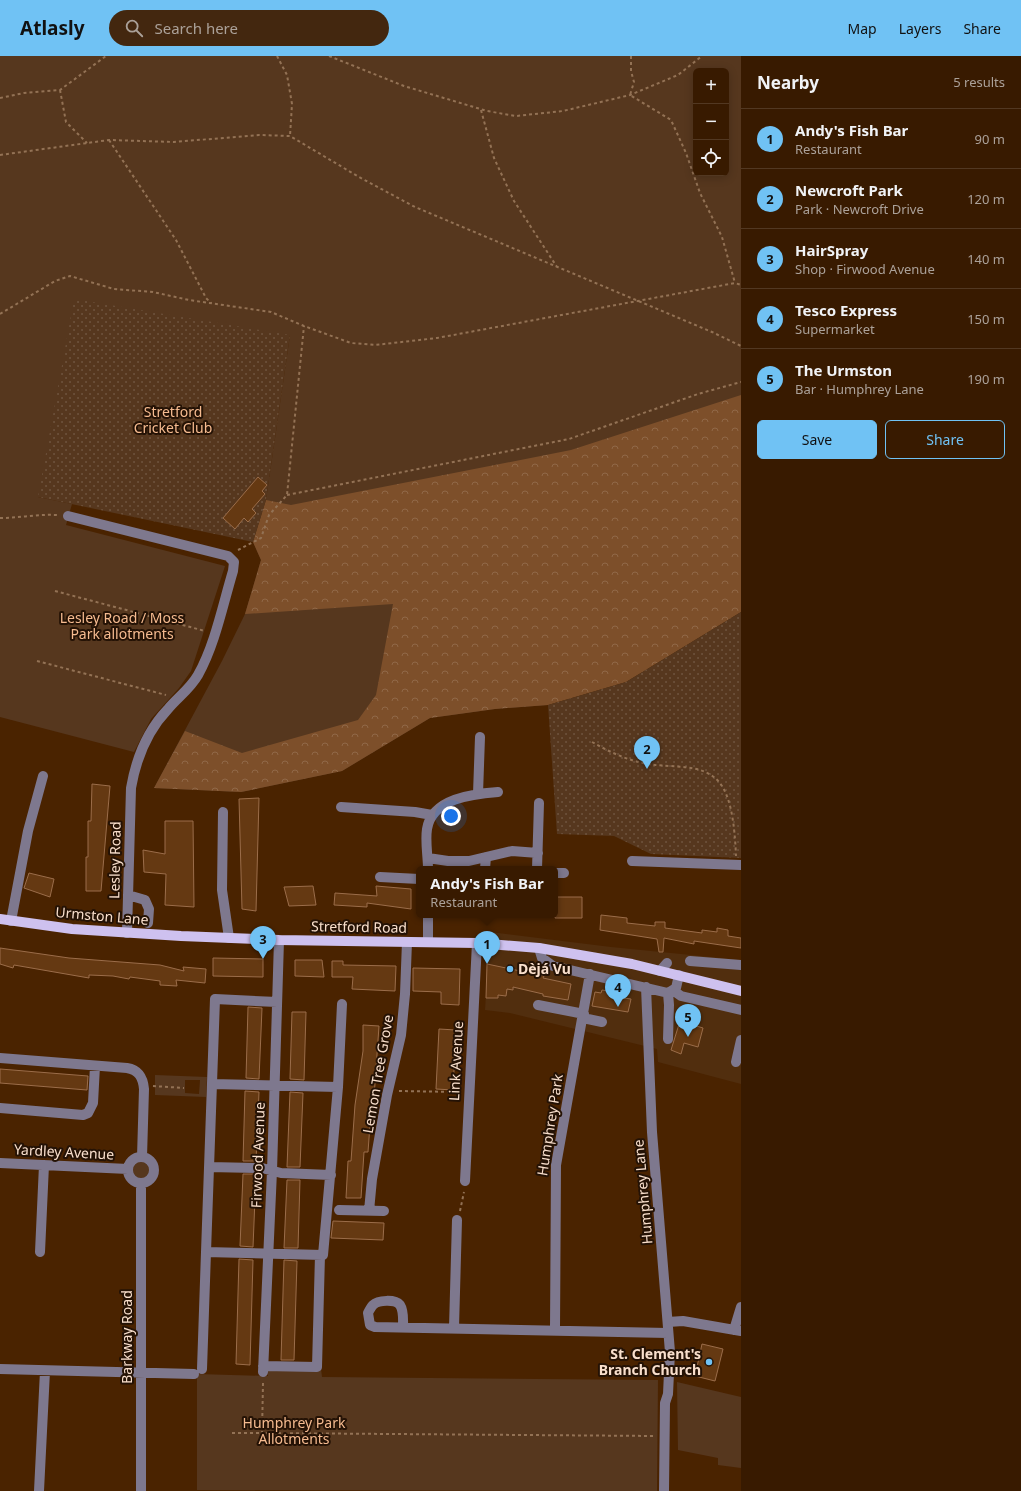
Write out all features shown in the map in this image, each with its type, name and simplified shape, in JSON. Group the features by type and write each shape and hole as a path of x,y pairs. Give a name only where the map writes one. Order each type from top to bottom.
{"main road":[{"name":"Urmston Lane","path":"0,919 127,934 203,937"},
{"name":"Stretford Road","path":"203,937 279,940 428,941 539,948 624,963 663,967 679,975 741,991"}],"street":[{"path":"68,516 228,556"},
{"name":"Lesley Road","path":"127,934 130,788 134,768 153,727 168,708 190,688 198,674 214,633 235,567 232,558 228,556"},
{"path":"478,794 480,737"},
{"path":"11,921 28,831 43,776"},
{"path":"428,866 427,829 432,815 442,806 453,800 478,794 498,792"},
{"path":"537,866 539,803"},
{"path":"340,807 415,812 432,815"},
{"path":"223,812 222,890 229,938"},
{"path":"428,858 448,862 469,861 512,851 538,853"},
{"path":"485,866 486,857"},
{"path":"632,861 739,865"},
{"path":"380,877 416,879"},
{"path":"128,895 145,900 149,909 148,923"},
{"path":"428,918 428,941"},
{"name":"Firwood Avenue","path":"263,1369 269,1253 279,940"},
{"name":"Lemon Tree Grove","path":"369,1211 372,1179 387,1095 401,1035 405,994 406,942"},
{"name":"Link Avenue","path":"465,1180 468,1092 477,943"},
{"path":"539,948 542,958 553,966 671,992 681,996 741,1010"},
{"path":"690,961 741,966"},
{"name":"Humphrey Park","path":"555,1330 556,1165 590,974"},
{"path":"668,1039 671,992 676,988 679,975"},
{"name":"Humphrey Lane","path":"646,987 652,1132 670,1356 668,1394 665,1403 664,1491"},
{"path":"0,1369 45,1371 198,1372 206,1252 214,999 277,1002"},
{"path":"206,1252 323,1255 338,1087 342,1004"},
{"path":"538,1005 602,1022"},
{"path":"736,1062 741,1040"},
{"path":"0,1058 132,1068 139,1073 144,1086 142,1156"},
{"path":"0,1108 83,1115 88,1113 93,1103 95,1066"},
{"path":"212,1084 338,1087"},
{"path":"142,1156 150,1160 154,1168 154,1172 149,1180 141,1183 130,1177 128,1169 131,1161 142,1156"},
{"name":"Yardley Avenue","path":"0,1164 128,1169"},
{"path":"40,1252 44,1166"},
{"path":"209,1167 262,1168 272,1171 331,1176"},
{"name":"Barkway Road","path":"141,1183 141,1491"},
{"path":"339,1210 384,1211"},
{"path":"454,1328 457,1220"},
{"path":"263,1369 317,1367 320,1255"},
{"path":"402,1327 555,1330 668,1328 683,1321 738,1331 741,1307"},
{"path":"40,1491 45,1371"},
{"name":"Humphrey Lane","path":"668,1394 670,1403 671,1491"}],"path":[{"path":"0,98 24,93 60,90 106,56"},
{"path":"277,56 287,75 292,104 290,136"},
{"path":"329,56 404,86 481,110 502,115 516,116 546,114 593,105 630,95 678,75 702,56"},
{"path":"630,95 634,82 631,71 631,56"},
{"path":"60,90 66,122 87,143"},
{"path":"630,95 671,120 686,153 700,193 722,237 735,283"},
{"path":"481,110 494,158 514,201 557,268"},
{"path":"0,155 109,140 174,142 259,135 290,136 359,177 415,207 712,332 741,346"},
{"path":"109,140 176,240 206,298 212,304"},
{"path":"0,314 55,281 70,276 114,289 153,292 212,304 244,307 271,312 304,326 360,345 388,344 437,338 634,300 735,283 741,285"},
{"path":"228,556 261,538 269,515 287,495 304,326"},
{"path":"287,495 569,439 698,394 741,382"},
{"path":"0,518 23,518 42,514 68,516"},
{"path":"55,591 214,633"},
{"path":"36,661 179,699"},
{"path":"592,742 614,755 658,766 696,769 709,774 719,782 731,813 739,865"},
{"path":"144,1086 184,1088"},
{"path":"398,1091 468,1092"},
{"path":"457,1220 465,1180"},
{"path":"262,1433 263,1369"},
{"path":"232,1433 664,1436"}],"shaded area":[{"path":"490,932 611,947 741,960 741,1084 658,1062 657,1049 510,1013 485,1010"}],"green space":[{"name":"Lesley Road / Moss Park allotments","path":"0,56 741,56 741,612 548,705 495,709 430,718 342,771 241,792 154,788 222,661 245,614 261,560 253,542 266,500 290,335 288,335 38,497 72,504 66,525 225,566 191,671 179,688 151,719 134,752 0,717"},
{"name":"Stretford Cricket Club","path":"74,299 290,335 266,500 253,542 38,497"},
{"path":"741,395 741,612 626,682 548,705 495,709 430,718 342,771 241,792 154,788 185,731 242,753 358,720 376,695 393,604 245,614 261,560 253,542 266,500 291,505 571,450"},
{"path":"741,612 741,858 651,854 614,836 557,834 548,705 626,682"},
{"path":"155,1075 207,1077 206,1097 155,1095","holes":["185,1080 200,1080 199,1094 185,1093"]},
{"path":"141,1162 148,1167 149,1170 144,1177 141,1178 134,1173 133,1170 138,1163"},
{"name":"Humphrey Park Allotments","path":"268,1368 321,1369 322,1377 658,1380 657,1491 197,1490 197,1374 268,1376"},
{"path":"677,1382 741,1397 741,1468 718,1465 718,1458 678,1450"}],"building":[{"path":"258,477 267,485 262,491 265,494 252,509 256,513 248,522 244,518 235,529 223,518"},
{"path":"92,784 110,786 101,891 86,891 88,821 91,821"},
{"path":"259,798 256,911 242,909 239,799"},
{"path":"165,821 193,821 194,907 165,905 166,874 144,872 143,850 165,854"},
{"path":"29,873 54,879 50,897 24,888"},
{"path":"313,886 316,905 289,906 284,887"},
{"path":"376,886 411,889 411,909 367,903 367,907 334,905 335,893 377,896"},
{"path":"558,897 582,897 582,918 558,918"},
{"path":"601,915 627,918 627,923 655,926 655,922 665,922 665,928 702,933 702,930 717,932 717,928 728,930 728,936 741,938 741,948 694,941 694,944 664,938 663,952 659,952 657,939 600,930"},
{"path":"0,948 69,958 160,965 184,971 183,967 206,969 205,983 176,980 177,986 160,985 160,981 130,977 129,979 113,976 89,975 89,978 14,965 13,968 0,964"},
{"path":"213,958 263,959 263,977 213,976"},
{"path":"295,960 322,960 324,977 295,976"},
{"path":"332,961 343,961 343,965 396,966 395,991 352,989 353,977 332,977"},
{"path":"487,964 544,976 543,978 571,984 568,1000 543,996 543,994 513,987 513,990 507,989 506,996 498,995 498,998 486,998"},
{"path":"413,968 460,969 459,1005 441,1004 441,992 413,991"},
{"path":"602,990 625,994 624,998 631,999 628,1012 592,1006 595,992 601,993"},
{"path":"248,1007 262,1008 259,1079 246,1078"},
{"path":"292,1012 306,1012 304,1080 290,1079"},
{"path":"680,1021 703,1028 698,1047 684,1043 681,1054 671,1050"},
{"path":"363,1025 379,1026 374,1098 372,1097 368,1152 364,1152 361,1198 346,1198 348,1161 351,1161 355,1105 363,1051"},
{"path":"439,1029 456,1030 453,1090 436,1089"},
{"path":"0,1069 88,1076 87,1090 0,1083"},
{"path":"245,1091 259,1092 256,1161 243,1161"},
{"path":"290,1092 303,1093 300,1167 287,1167"},
{"path":"243,1174 256,1174 253,1247 240,1246"},
{"path":"287,1180 300,1180 298,1248 284,1248"},
{"path":"333,1221 384,1223 383,1240 331,1238"},
{"path":"239,1259 253,1260 250,1365 236,1364"},
{"path":"284,1260 297,1261 294,1360 281,1360"},
{"name":"St. Clement's Branch Church","path":"702,1344 723,1349 715,1381 695,1376"}],"place":[{"name":"Newcroft Park","path":"647,769"},
{"name":"HairSpray","path":"263,959"},
{"name":"Andy's Fish Bar","path":"487,964"},
{"name":"Dèjá Vu","path":"510,969"},
{"name":"Tesco Express","path":"618,1007"},
{"name":"The Urmston","path":"688,1037"},
{"name":"St. Clement's Branch Church","path":"709,1362"}]}
